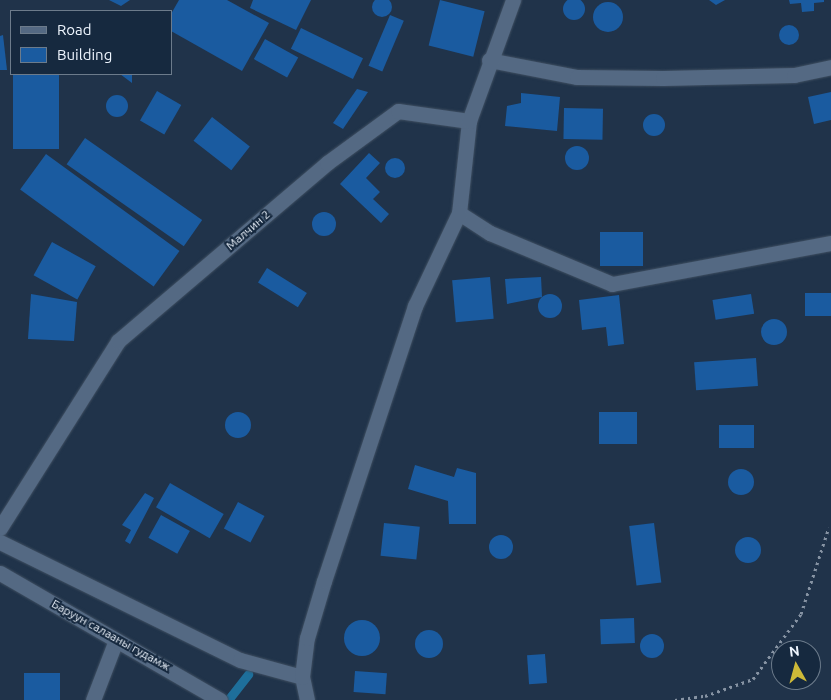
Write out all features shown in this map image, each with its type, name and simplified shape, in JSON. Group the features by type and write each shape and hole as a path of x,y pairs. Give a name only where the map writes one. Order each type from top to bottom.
{"street":[{"path":"307,700 302,677 307,638 412,315 459,214 468,121 489,60 513,0"},
{"path":"489,60 577,77 663,78 794,75 831,67"},
{"name":"Малчин 2","path":"0,528 126,335 327,163 398,111 468,121"},
{"path":"459,214 490,233 612,284 831,243"},
{"path":"0,542 240,660 302,677"},
{"name":"Баруун салааны гудамж","path":"0,573 116,640 169,667 220,700"},
{"path":"93,700 116,640"}],"path":[{"path":"674,700 705,696 753,679 801,614 830,527"}],"building":[{"path":"376,-1 388,-1 392,3 392,11 386,17 378,17 372,11 372,3"},
{"path":"578,-1 585,9 582,17 574,20 566,17 563,9 566,1"},
{"path":"109,0 130,0 121,6"},
{"path":"179,0 227,0 269,23 242,71 172,32 172,12"},
{"path":"253,0 311,0 296,30 250,8"},
{"path":"440,0 485,11 473,57 429,46"},
{"path":"709,0 725,0 716,5"},
{"path":"789,0 824,0 824,2 814,3 814,11 802,12 801,3 790,4"},
{"path":"608,2 619,6 623,17 619,28 608,32 597,28 593,17 597,6"},
{"path":"390,15 404,21 382,71 369,66"},
{"path":"789,25 796,28 799,35 796,42 789,45 782,42 779,35 782,28"},
{"path":"301,28 363,58 353,79 291,49"},
{"path":"3,35 7,70 0,70 0,36"},
{"path":"265,39 298,57 287,78 254,59"},
{"path":"13,75 59,75 59,149 13,149"},
{"path":"121,75 132,75 132,83"},
{"path":"357,89 368,92 343,129 333,123"},
{"path":"157,91 181,105 164,134 140,120"},
{"path":"831,92 831,120 814,124 808,97"},
{"path":"521,93 560,97 557,131 505,126 507,106 521,103"},
{"path":"117,95 125,98 128,106 125,114 117,117 109,114 106,106 109,98"},
{"path":"564,108 603,109 602,140 563,139"},
{"path":"654,114 662,117 665,125 662,133 654,136 646,133 643,125 646,117"},
{"path":"212,117 250,147 231,170 194,141"},
{"path":"85,138 202,220 184,246 67,164"},
{"path":"577,146 582,147 588,153 588,163 582,169 577,170 572,169 566,163 565,158 566,153 572,147"},
{"path":"369,153 380,163 366,178 380,192 373,199 389,214 381,223 340,184"},
{"path":"46,154 179,251 154,287 20,190"},
{"path":"391,158 399,158 405,164 405,172 399,178 391,178 385,172 385,164"},
{"path":"324,212 332,216 336,224 332,232 324,236 316,232 312,224 316,216"},
{"path":"600,232 643,232 643,266 600,266"},
{"path":"52,242 96,266 77,299 34,275"},
{"path":"267,268 307,293 298,307 258,282"},
{"path":"490,277 494,319 456,322 452,280"},
{"path":"541,277 542,297 507,304 505,279"},
{"path":"805,293 831,293 831,316 805,316"},
{"path":"31,294 77,302 74,341 28,339"},
{"path":"550,294 558,298 562,306 558,314 550,318 542,314 538,306 542,298"},
{"path":"751,294 754,314 716,320 712,300"},
{"path":"619,295 624,344 608,346 606,327 582,330 579,300"},
{"path":"774,319 783,323 787,332 783,341 774,345 765,341 761,332 765,323"},
{"path":"756,358 758,386 696,390 694,362"},
{"path":"238,412 247,416 251,425 247,434 238,438 229,434 225,425 229,416"},
{"path":"599,412 637,412 637,444 599,444"},
{"path":"719,425 754,425 754,448 719,448"},
{"path":"415,465 454,477 457,468 476,473 476,524 449,524 448,501 408,489"},
{"path":"741,469 750,473 754,482 750,491 741,495 732,491 728,482 732,473"},
{"path":"170,483 224,514 210,538 156,507"},
{"path":"145,493 154,498 130,544 125,541 131,530 122,525"},
{"path":"238,502 264,516 250,543 224,528"},
{"path":"161,515 190,531 177,554 148,538"},
{"path":"384,523 420,527 416,560 381,556"},
{"path":"654,523 661,583 636,586 629,526"},
{"path":"501,535 509,539 513,547 509,555 501,559 493,555 489,547 493,539"},
{"path":"748,537 757,541 761,550 757,559 748,563 739,559 735,550 739,541"},
{"path":"634,618 635,643 601,644 600,619"},
{"path":"362,620 375,625 380,638 375,651 362,656 349,651 344,638 349,625"},
{"path":"429,630 439,634 443,644 439,654 429,658 419,654 415,644 419,634"},
{"path":"652,634 661,637 664,646 661,655 652,658 643,655 640,646 643,637"},
{"path":"545,654 547,683 529,684 527,655"},
{"path":"355,671 387,673 385,694 354,692"},
{"path":"24,673 60,673 60,700 24,700"}],"waterway":[{"path":"228,700 248,674"}]}
